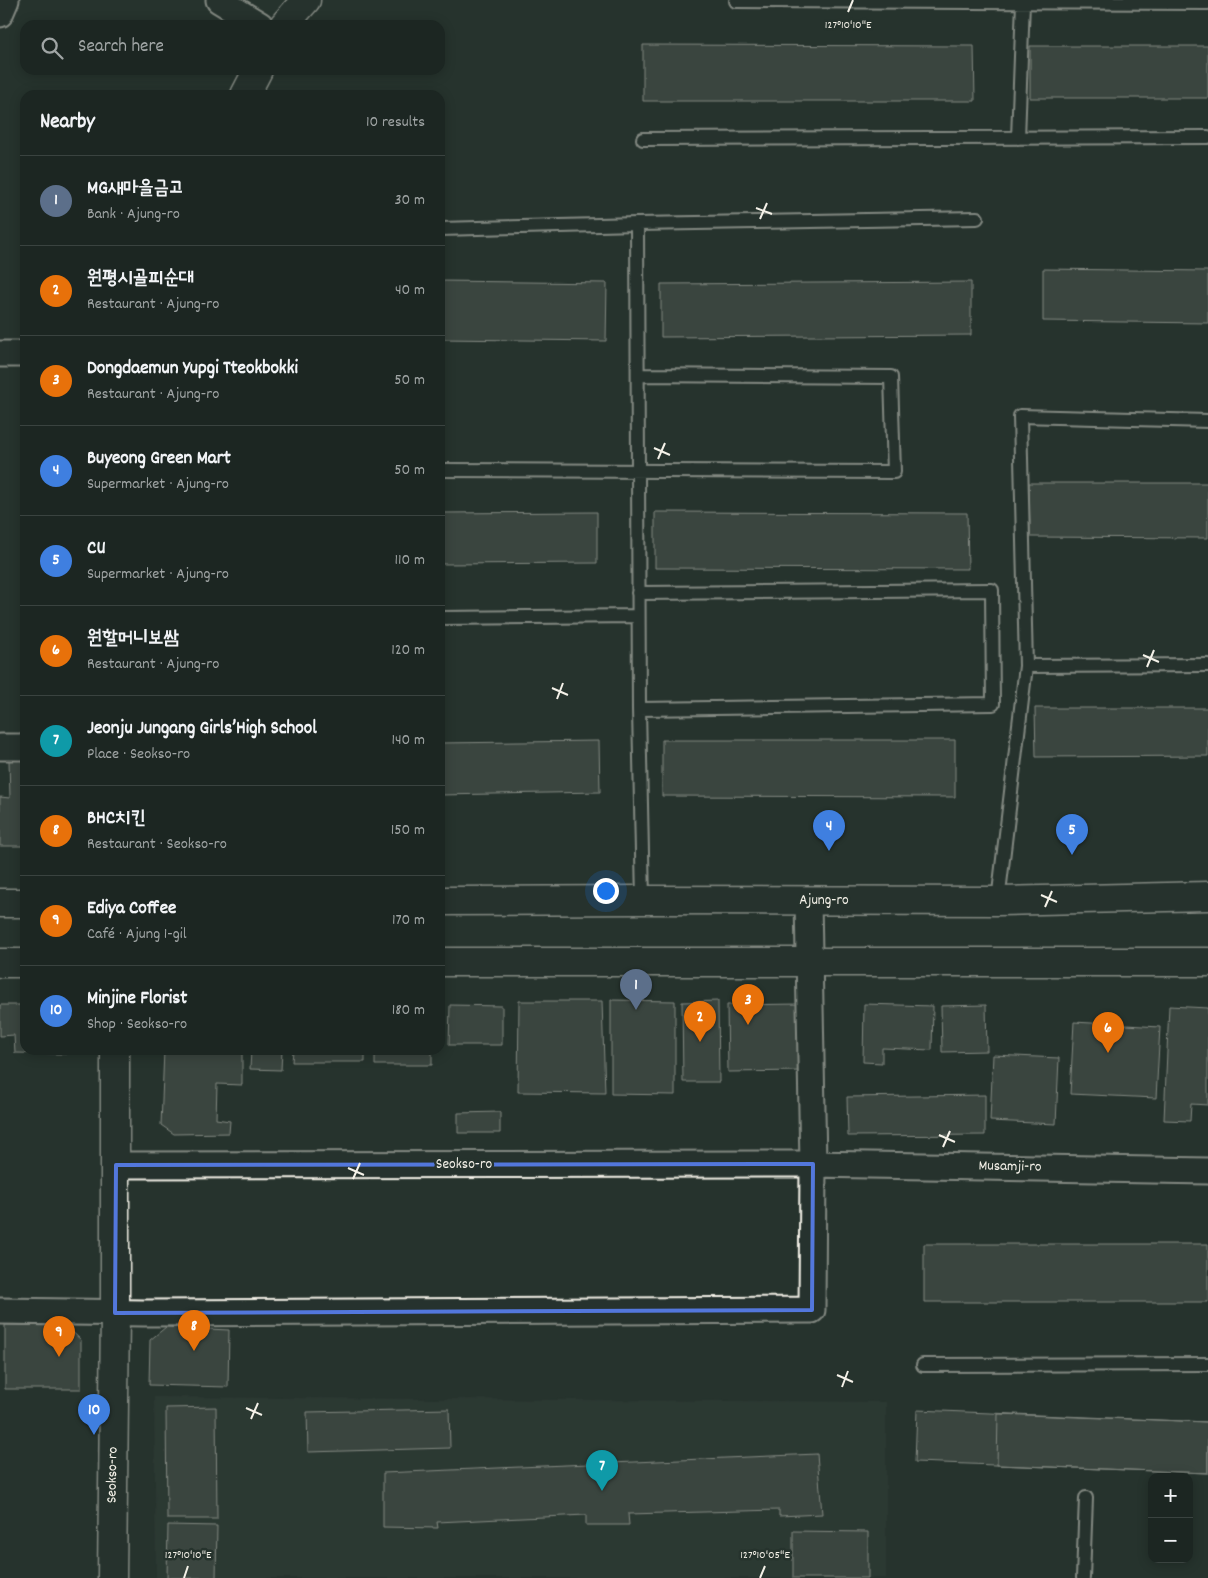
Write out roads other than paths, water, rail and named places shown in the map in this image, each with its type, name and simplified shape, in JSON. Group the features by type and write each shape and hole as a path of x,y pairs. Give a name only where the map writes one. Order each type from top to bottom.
{"street":[{"path":"0,14 6,0"},
{"path":"219,0 252,20"},
{"path":"288,20 306,0"},
{"path":"248,90 255,75"},
{"path":"0,354 20,354"},
{"path":"0,747 20,747"},
{"name":"Ajung-ro","path":"445,901 998,901 1208,896"},
{"path":"0,1311 115,1313 812,1310 813,1164 808,901"},
{"path":"0,903 20,903"},
{"path":"445,962 1208,962"},
{"path":"0,963 20,963"},
{"name":"Seokso-ro","path":"112,1578 116,1055"},
{"name":"Seokso-ro","path":"116,1165 813,1164"},
{"name":"Musamji-ro","path":"813,1164 1208,1171"}],"lane":[{"path":"736,1 1208,3"},
{"path":"1018,138 1023,2"},
{"path":"643,139 1208,137"},
{"path":"445,229 977,218"},
{"path":"637,224 638,616 643,900"},
{"path":"445,470 894,472 891,377 638,376"},
{"path":"998,901 1026,666 1020,416 1208,421"},
{"path":"638,593 992,590 993,704 639,710"},
{"path":"445,618 638,616"},
{"path":"1026,666 1208,665"},
{"path":"923,1365 1208,1364"},
{"path":"1083,1578 1086,1498"}],"place":[{"name":"Buyeong Green Mart","path":"829,851"},
{"name":"CU","path":"1072,855"},
{"name":"MG새마을금고","path":"636,1010"},
{"name":"Dongdaemun Yupgi Tteokbokki","path":"748,1025"},
{"name":"원평시골피순대","path":"700,1042"},
{"name":"원할머니보쌈","path":"1108,1053"},
{"name":"BHC치킨","path":"194,1351"},
{"name":"Ediya Coffee","path":"59,1357"},
{"name":"Minjine Florist","path":"94,1435"},
{"name":"Jeonju Jungang Girls’High School","path":"602,1491"}]}
